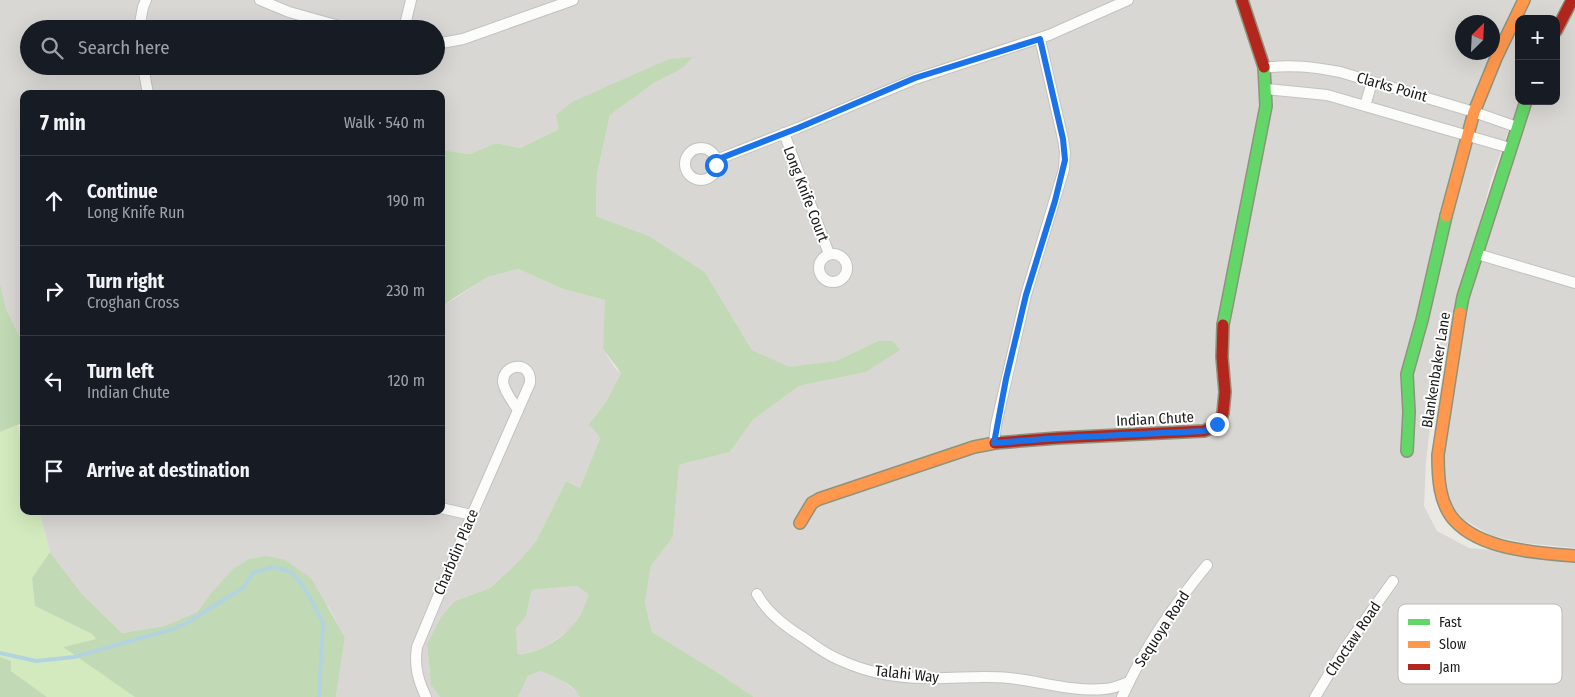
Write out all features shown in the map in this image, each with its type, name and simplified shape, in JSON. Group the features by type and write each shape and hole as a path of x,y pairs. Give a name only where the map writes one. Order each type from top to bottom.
{"street":[{"path":"141,20 146,0"},
{"path":"260,0 290,12 318,20"},
{"path":"406,20 411,0"},
{"path":"445,42 462,39 573,0"},
{"path":"716,160 915,78 1040,39 1128,0"},
{"name":"Indian Chute","path":"800,523 812,503 819,499 944,456 994,443 1212,430 1222,418 1224,406 1223,323 1265,115 1266,89 1264,68 1242,0"},
{"path":"1407,452 1409,412 1407,374 1422,320 1450,196 1474,112 1496,58 1524,0"},
{"path":"1560,23 1572,0"},
{"path":"994,443 1000,407 1026,295 1055,201 1065,160 1063,139 1040,39"},
{"name":"Clarks Point","path":"1264,68 1291,66 1318,68 1474,112 1517,127"},
{"path":"144,75 147,90"},
{"path":"1365,106 1372,82"},
{"name":"Clarks Point","path":"1266,89 1327,95 1510,148"},
{"name":"Blankenbaker Lane","path":"1525,105 1463,297 1438,455 1438,475 1441,491 1448,510 1455,521 1473,536 1500,545 1532,552 1575,556"},
{"name":"Long Knife Court","path":"784,133 829,254"},
{"path":"1476,254 1575,282"},
{"name":"Charbdin Place","path":"426,697 419,682 416,665 417,647 518,410"},
{"path":"445,509 472,515"},
{"name":"Sequoya Road","path":"1122,697 1144,652 1164,619 1207,565"},
{"name":"Choctaw Road","path":"1314,697 1343,651 1393,581"},
{"name":"Talahi Way","path":"757,594 762,603 778,620 838,660 888,675 925,678 1007,677 1082,689 1104,689 1129,682"},
{"name":"Talahi Way","path":"1082,689 1092,697"}],"shaded area":[{"path":"0,0 1563,0 1556,15 1515,15 1515,105 1518,105 1491,180 1433,399 1426,463 1424,506 1437,531 1469,548 1575,557 1575,697 754,697 652,632 645,603 651,566 673,537 679,465 730,452 753,420 799,386 866,372 878,341 836,361 789,368 752,350 705,272 649,236 596,216 597,174 610,115 654,83 681,69 520,148 496,143 470,154 445,151 445,90 20,90 20,337 6,309 0,283"},
{"path":"1575,6 1575,548 1524,543 1490,535 1463,519 1451,505 1444,476 1445,446 1469,302 1521,132 1531,105 1560,105 1560,37"},
{"path":"518,269 563,289 606,300 603,349 615,368 621,373 606,402 589,424 600,438 580,488 566,481 536,541 516,564 490,588 455,601 427,644 431,685 440,697 336,697 345,637 328,606 211,593 197,612 164,626 122,633 82,594 50,552 40,515 445,515 445,306 488,277"},
{"path":"577,586 588,594 586,607 570,629 544,648 518,655 516,628 526,616 532,590"},
{"path":"541,671 562,680 578,693 580,697 518,697 528,676"}],"green space":[{"path":"693,57 681,69 654,83 610,115 597,174 596,216 649,236 705,272 752,350 789,367 836,361 878,341 893,341 900,350 866,372 799,386 753,420 730,452 679,465 673,537 651,566 645,603 652,632 754,697 580,697 568,684 541,671 528,676 518,697 440,697 431,685 427,644 441,617 455,601 490,588 516,564 536,541 566,481 580,488 600,438 589,424 606,402 621,373 603,349 605,300 563,289 518,269 488,277 445,305 445,151 470,154 496,143 520,148 559,129 556,115 572,102 669,59","holes":["577,586 588,594 586,602 573,625 560,637 545,647 518,655 516,628 526,616 532,590"]},
{"path":"0,283 6,309 20,337 20,424 0,432"},
{"path":"17,425 20,436 20,515 40,515 50,552 32,578 35,606 92,634 96,639 64,647 136,697 47,697 11,671 11,661 0,657 0,432"},
{"path":"50,552 82,594 122,633 164,626 197,612 233,569 249,559 267,556 285,560 311,578 345,637 336,697 135,697 63,647 96,639 92,634 35,606 32,578"},
{"path":"0,657 11,661 11,671 47,697 0,697"}],"waterway":[{"path":"0,653 36,661 74,657 176,628 243,588 253,573 273,567 291,572 304,587 323,623 319,697"}],"traffic: fast":[{"path":"1223,325 1266,106 1264,67"},
{"path":"1460,313 1463,297 1525,105"},
{"path":"1407,451 1409,412 1407,374 1422,320 1446,216"}],"traffic: slow":[{"path":"1446,216 1474,112 1496,58 1524,0"},
{"path":"1460,313 1438,455 1440,490 1446,507 1455,521 1466,531 1495,544 1528,551 1575,556"},
{"path":"800,523 812,503 819,499 974,447 995,443"}],"traffic: jam":[{"path":"1242,0 1264,67"},
{"path":"1560,23 1572,0"},
{"path":"995,443 1204,431 1213,427 1220,421 1223,413 1225,392 1222,357 1223,325"}],"route":[{"path":"716,165 716,160 798,128 915,78 1040,39 1063,139 1065,152 1064,169 1026,295 996,425 994,443 1204,431 1212,430 1217,424"}]}
